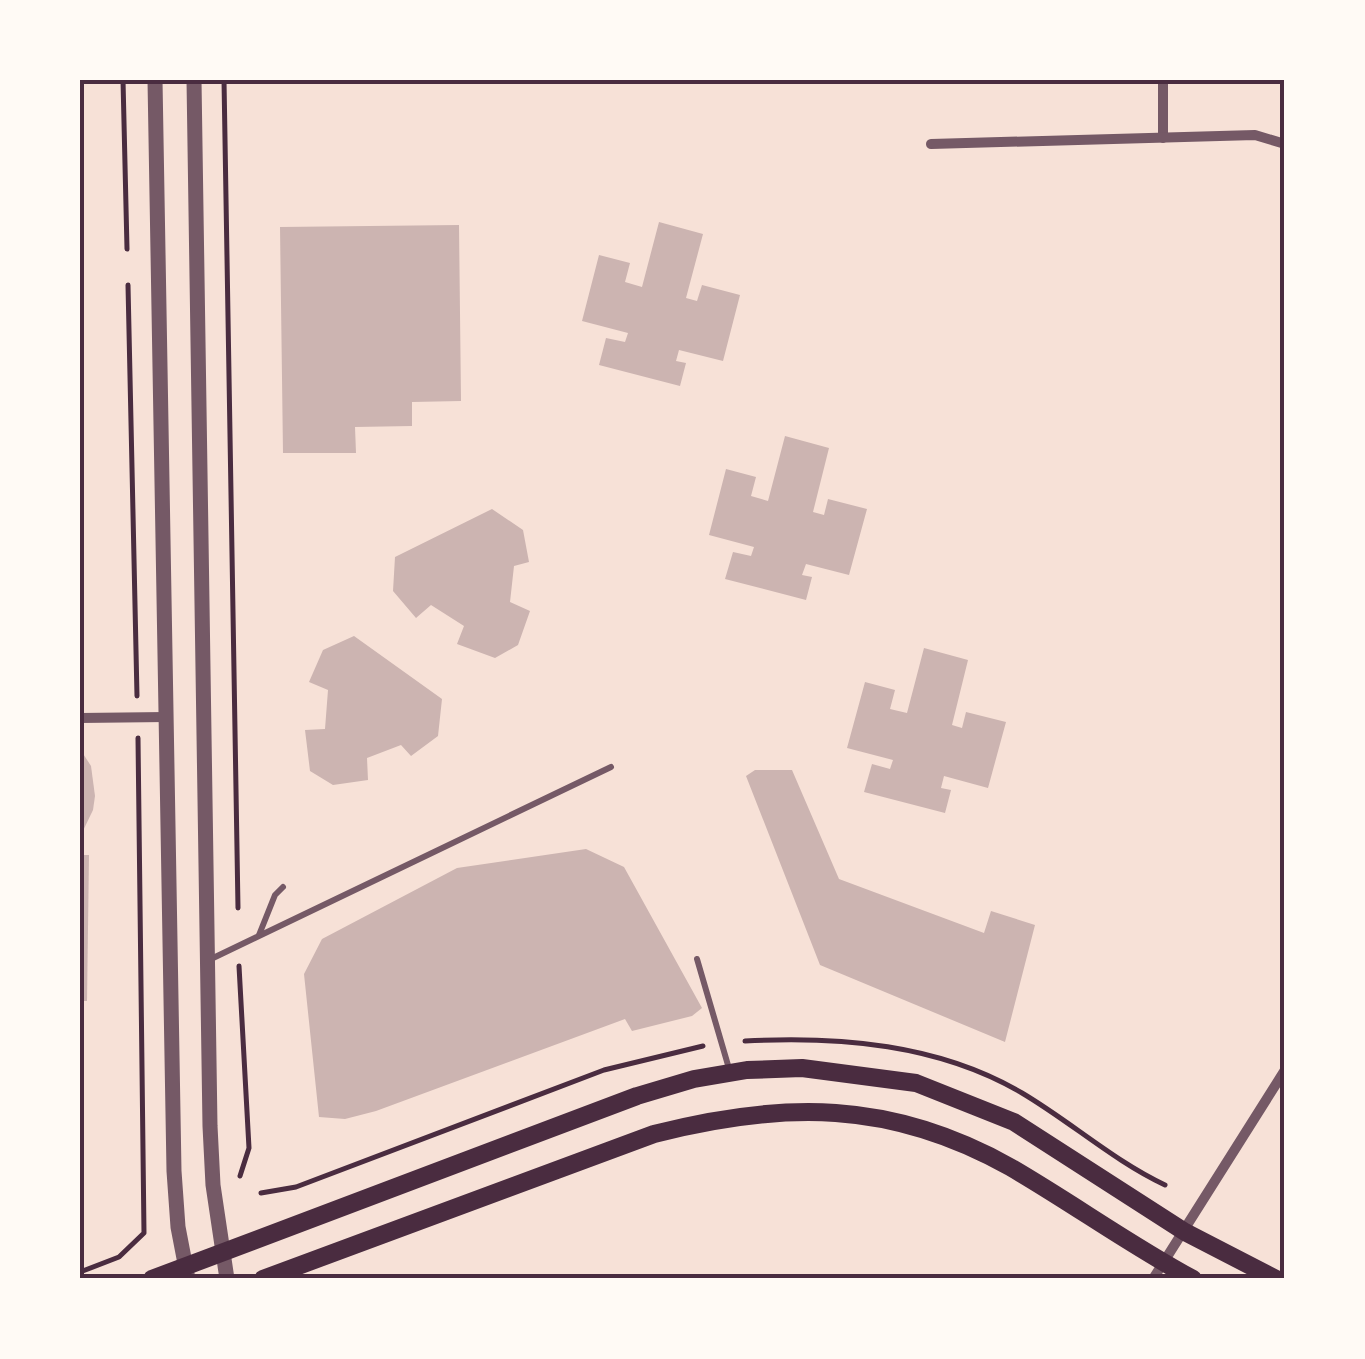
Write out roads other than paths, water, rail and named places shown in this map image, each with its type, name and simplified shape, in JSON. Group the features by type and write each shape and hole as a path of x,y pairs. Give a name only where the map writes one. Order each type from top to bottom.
{"main road":[{"path":"152,1279 186,1273 222,1254 637,1096 694,1079 802,1068 916,1083 1014,1122 1185,1232 1276,1279"},
{"path":"263,1279 654,1134 715,1118 768,1111 835,1112 926,1130 1005,1165 1158,1271 1193,1279"}],"street":[{"path":"155,80 174,1171 186,1273"},
{"path":"194,80 211,1165 227,1279"},
{"path":"1162,80 1163,138"},
{"path":"932,144 1255,135 1285,144"},
{"path":"80,718 166,717"},
{"path":"1158,1271 1285,1070"}],"lane":[{"path":"207,960 610,766"},
{"path":"259,936 275,895 283,886"},
{"path":"697,959 730,1073"}]}
